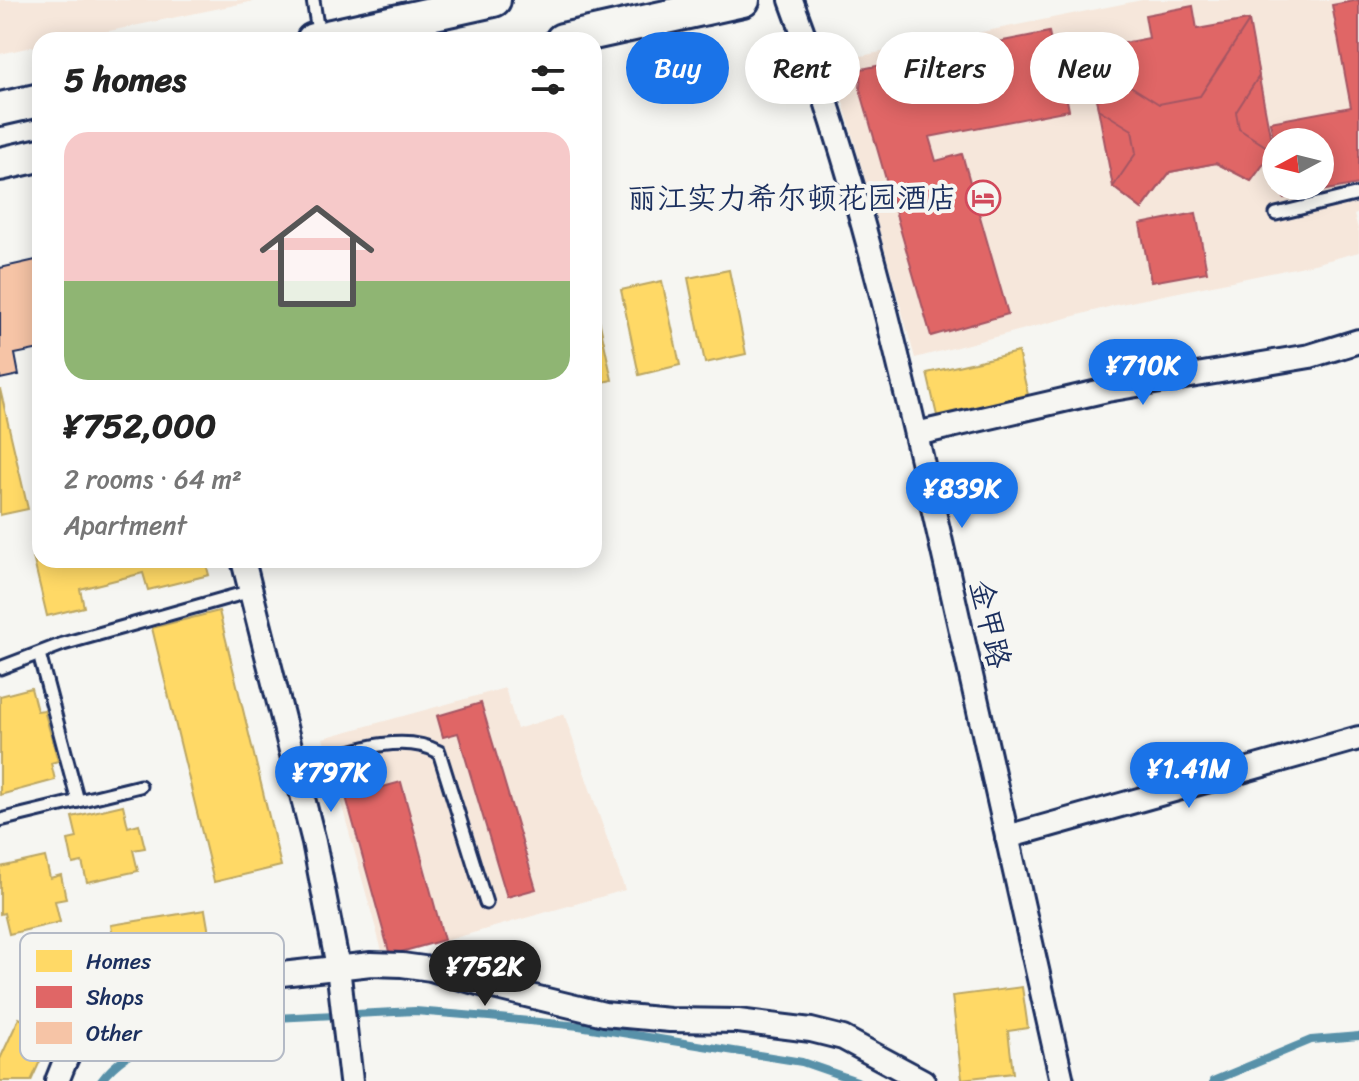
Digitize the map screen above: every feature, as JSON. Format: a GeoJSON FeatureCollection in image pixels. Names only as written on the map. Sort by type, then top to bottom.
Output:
{"type":"FeatureCollection","features":[{"type":"Feature","properties":{"kind":"main road"},"geometry":{"type":"LineString","coordinates":[[348,32],[494,0]]}},
{"type":"Feature","properties":{"kind":"main road"},"geometry":{"type":"LineString","coordinates":[[598,32],[743,0]]}},
{"type":"Feature","properties":{"kind":"main road"},"geometry":{"type":"LineString","coordinates":[[0,109],[32,102]]}},
{"type":"Feature","properties":{"kind":"main road"},"geometry":{"type":"LineString","coordinates":[[0,164],[32,157]]}},
{"type":"Feature","properties":{"kind":"street","name":"金甲路"},"geometry":{"type":"LineString","coordinates":[[791,0],[874,266],[916,434],[1062,1081]]}},
{"type":"Feature","properties":{"kind":"street"},"geometry":{"type":"LineString","coordinates":[[916,434],[1107,390],[1310,356],[1359,341]]}},
{"type":"Feature","properties":{"kind":"street"},"geometry":{"type":"LineString","coordinates":[[245,568],[314,842],[338,967],[351,1081]]}},
{"type":"Feature","properties":{"kind":"street"},"geometry":{"type":"LineString","coordinates":[[1007,837],[1359,738]]}},
{"type":"Feature","properties":{"kind":"street"},"geometry":{"type":"LineString","coordinates":[[284,973],[371,964],[431,969],[604,1014],[670,1020],[738,1021],[811,1030],[843,1038],[923,1081]]}},
{"type":"Feature","properties":{"kind":"street"},"geometry":{"type":"LineString","coordinates":[[57,1081],[67,1061]]}},
{"type":"Feature","properties":{"kind":"lane"},"geometry":{"type":"LineString","coordinates":[[313,0],[315,32]]}},
{"type":"Feature","properties":{"kind":"lane"},"geometry":{"type":"LineString","coordinates":[[1276,214],[1359,194]]}},
{"type":"Feature","properties":{"kind":"lane"},"geometry":{"type":"LineString","coordinates":[[0,668],[63,644],[251,591]]}},
{"type":"Feature","properties":{"kind":"lane"},"geometry":{"type":"LineString","coordinates":[[39,654],[78,801]]}},
{"type":"Feature","properties":{"kind":"lane"},"geometry":{"type":"LineString","coordinates":[[296,768],[392,742],[419,743],[439,752],[486,903]]}},
{"type":"Feature","properties":{"kind":"lane"},"geometry":{"type":"LineString","coordinates":[[0,820],[140,786]]}},
{"type":"Feature","properties":{"kind":"shaded area"},"geometry":{"type":"Polygon","coordinates":[[[0,0],[259,0],[105,32],[32,32],[32,47],[0,54],[0,0]]]}},
{"type":"Feature","properties":{"kind":"shaded area"},"geometry":{"type":"Polygon","coordinates":[[[1142,0],[1359,0],[1359,213],[1354,215],[1359,232],[1359,252],[1116,305],[915,358],[844,104],[860,104],[860,56],[876,53],[876,104],[1014,104],[1014,32],[981,32],[1142,0]]]}},
{"type":"Feature","properties":{"kind":"shaded area"},"geometry":{"type":"Polygon","coordinates":[[[505,688],[517,729],[564,714],[625,890],[384,958],[323,738],[505,688]]]}},
{"type":"Feature","properties":{"kind":"building: Homes"},"geometry":{"type":"Polygon","coordinates":[[[729,270],[746,354],[705,363],[688,278],[729,270]]]}},
{"type":"Feature","properties":{"kind":"building: Homes"},"geometry":{"type":"Polygon","coordinates":[[[662,281],[680,365],[639,375],[621,290],[662,281]]]}},
{"type":"Feature","properties":{"kind":"building: Homes"},"geometry":{"type":"Polygon","coordinates":[[[602,333],[612,380],[602,382],[602,333]]]}},
{"type":"Feature","properties":{"kind":"building: Homes"},"geometry":{"type":"Polygon","coordinates":[[[1018,352],[1029,399],[938,420],[927,373],[1018,352]]]}},
{"type":"Feature","properties":{"kind":"building: Homes"},"geometry":{"type":"Polygon","coordinates":[[[0,389],[28,509],[0,515],[0,389]]]}},
{"type":"Feature","properties":{"kind":"building: Homes"},"geometry":{"type":"Polygon","coordinates":[[[36,568],[207,568],[209,575],[148,590],[143,573],[80,589],[84,607],[47,616],[36,568]]]}},
{"type":"Feature","properties":{"kind":"building: Homes"},"geometry":{"type":"Polygon","coordinates":[[[219,611],[281,866],[214,882],[152,628],[219,611]]]}},
{"type":"Feature","properties":{"kind":"building: Homes"},"geometry":{"type":"Polygon","coordinates":[[[31,688],[37,711],[44,710],[58,761],[51,763],[55,780],[0,795],[0,696],[31,688]]]}},
{"type":"Feature","properties":{"kind":"building: Homes"},"geometry":{"type":"Polygon","coordinates":[[[123,805],[128,827],[139,824],[145,848],[133,850],[138,871],[87,882],[82,862],[73,864],[68,840],[77,838],[72,817],[123,805]]]}},
{"type":"Feature","properties":{"kind":"building: Homes"},"geometry":{"type":"Polygon","coordinates":[[[45,857],[50,878],[61,875],[66,899],[55,901],[60,922],[9,934],[4,913],[0,914],[0,867],[45,857]]]}},
{"type":"Feature","properties":{"kind":"building: Homes"},"geometry":{"type":"Polygon","coordinates":[[[205,910],[209,933],[112,933],[111,925],[205,910]]]}},
{"type":"Feature","properties":{"kind":"building: Homes"},"geometry":{"type":"Polygon","coordinates":[[[1022,987],[1028,1028],[1008,1031],[1013,1073],[962,1079],[952,996],[1022,987]]]}},
{"type":"Feature","properties":{"kind":"building: Homes"},"geometry":{"type":"Polygon","coordinates":[[[19,1018],[20,1061],[40,1061],[31,1081],[0,1081],[0,1059],[19,1018]]]}},
{"type":"Feature","properties":{"kind":"building: Shops"},"geometry":{"type":"Polygon","coordinates":[[[1359,0],[1359,184],[1334,189],[1334,128],[1271,128],[1270,122],[1351,107],[1332,5],[1359,0]]]}},
{"type":"Feature","properties":{"kind":"building: Shops"},"geometry":{"type":"Polygon","coordinates":[[[1193,6],[1197,29],[1248,20],[1269,128],[1262,128],[1262,166],[1251,181],[1216,163],[1170,172],[1142,209],[1113,187],[1097,104],[1139,104],[1139,40],[1149,38],[1145,15],[1193,6]]]}},
{"type":"Feature","properties":{"kind":"building: Shops"},"geometry":{"type":"Polygon","coordinates":[[[1249,21],[1259,76],[1236,112],[1239,129],[1262,144],[1262,166],[1251,181],[1216,163],[1170,172],[1142,209],[1113,187],[1136,153],[1132,130],[1098,109],[1097,104],[1139,104],[1139,91],[1159,104],[1200,96],[1249,21]]]}},
{"type":"Feature","properties":{"kind":"building: Shops"},"geometry":{"type":"Polygon","coordinates":[[[1030,36],[1030,104],[1068,104],[1069,110],[929,137],[936,161],[962,154],[1008,314],[931,336],[860,89],[861,69],[876,66],[876,104],[1014,104],[1014,39],[1030,36]]]}},
{"type":"Feature","properties":{"kind":"building: Shops"},"geometry":{"type":"Polygon","coordinates":[[[1196,213],[1207,272],[1151,282],[1140,224],[1196,213]]]}},
{"type":"Feature","properties":{"kind":"building: Shops"},"geometry":{"type":"Polygon","coordinates":[[[481,703],[536,889],[507,897],[458,733],[443,737],[437,716],[481,703]]]}},
{"type":"Feature","properties":{"kind":"building: Shops"},"geometry":{"type":"Polygon","coordinates":[[[401,782],[444,940],[390,955],[346,797],[401,782]]]}},
{"type":"Feature","properties":{"kind":"building: Other"},"geometry":{"type":"Polygon","coordinates":[[[32,261],[32,351],[15,354],[19,375],[0,379],[0,268],[32,261]]]}},
{"type":"Feature","properties":{"kind":"waterway"},"geometry":{"type":"LineString","coordinates":[[284,1018],[415,1011],[579,1026],[802,1062],[857,1081]]}},
{"type":"Feature","properties":{"kind":"waterway"},"geometry":{"type":"LineString","coordinates":[[1213,1081],[1311,1040],[1359,1036]]}},
{"type":"Feature","properties":{"kind":"waterway"},"geometry":{"type":"LineString","coordinates":[[101,1081],[121,1061]]}},
{"type":"Feature","properties":{"kind":"place","name":"丽江实力希尔顿花园酒店"},"geometry":{"type":"Point","coordinates":[983,198]}}]}
